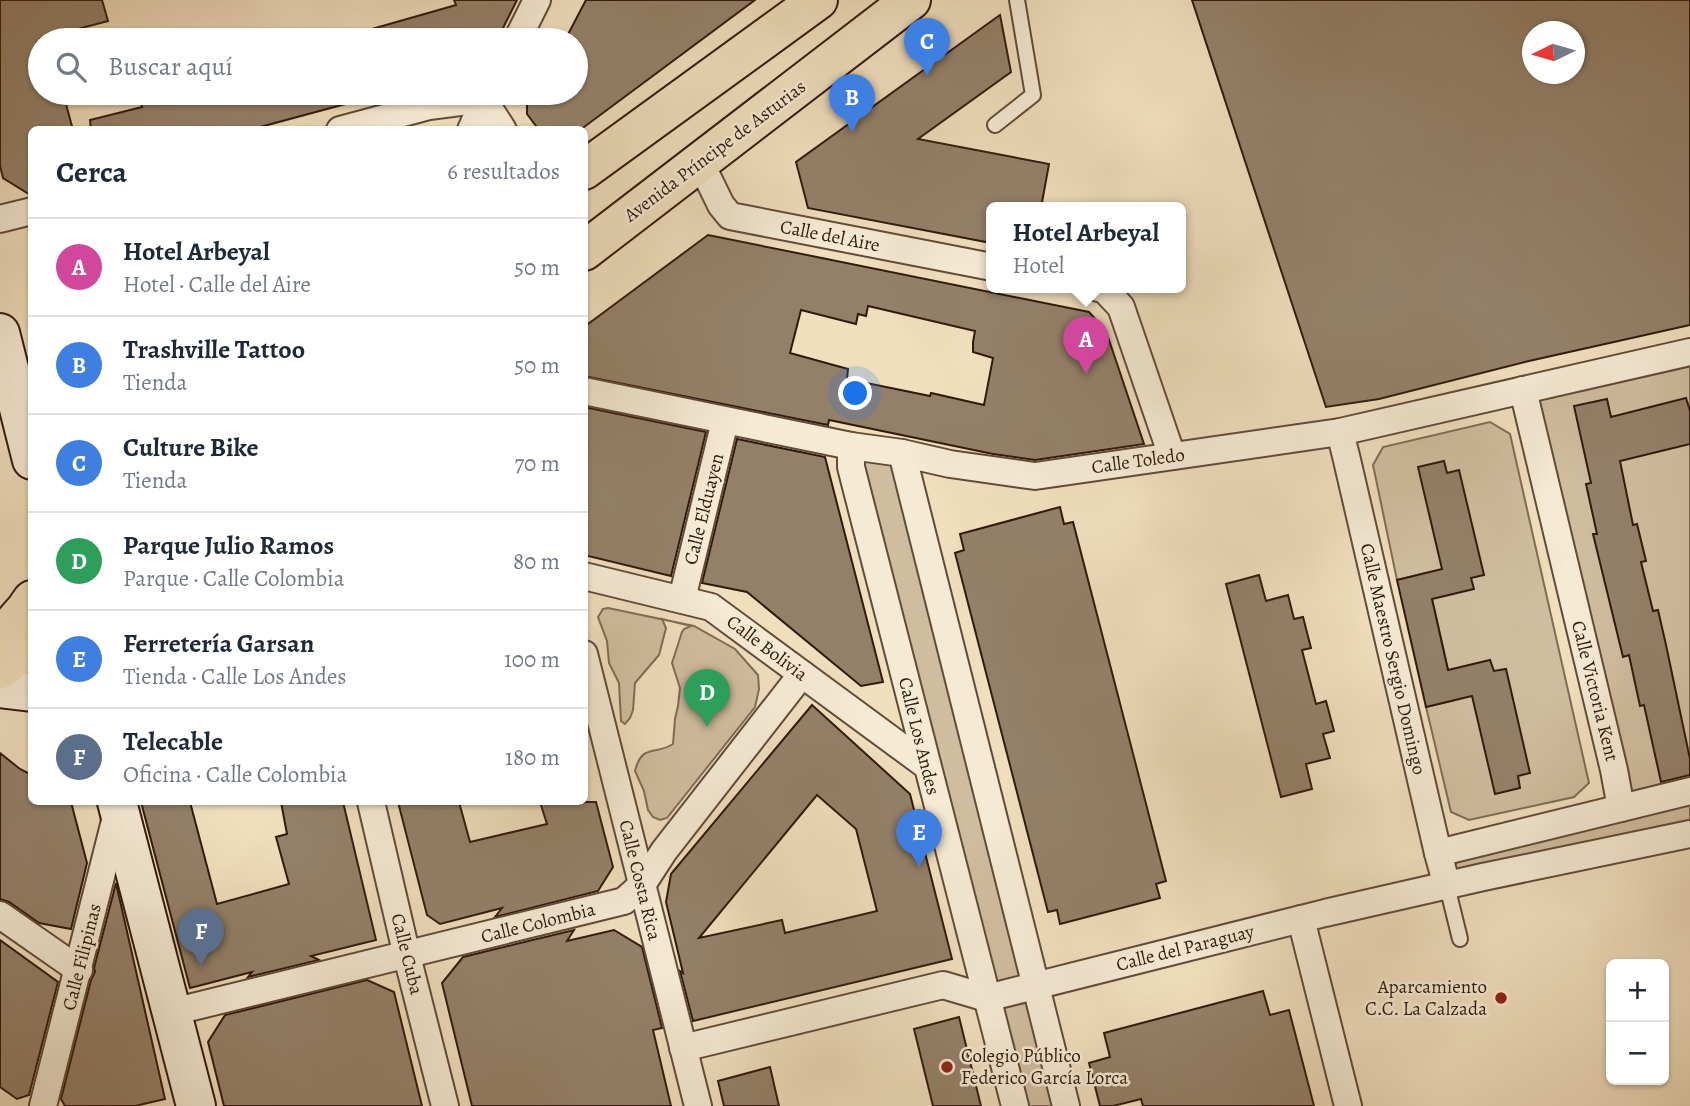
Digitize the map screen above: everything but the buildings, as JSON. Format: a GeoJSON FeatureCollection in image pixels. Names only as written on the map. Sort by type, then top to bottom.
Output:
{"type":"FeatureCollection","features":[{"type":"Feature","properties":{"kind":"highway"},"geometry":{"type":"LineString","coordinates":[[588,167],[818,0]]}},
{"type":"Feature","properties":{"kind":"highway","name":"Avenida Príncipe de Asturias"},"geometry":{"type":"LineString","coordinates":[[588,248],[912,0]]}},
{"type":"Feature","properties":{"kind":"highway"},"geometry":{"type":"LineString","coordinates":[[0,604],[28,583]]}},
{"type":"Feature","properties":{"kind":"highway"},"geometry":{"type":"LineString","coordinates":[[0,638],[28,606]]}},
{"type":"Feature","properties":{"kind":"highway"},"geometry":{"type":"LineString","coordinates":[[0,669],[28,648]]}},
{"type":"Feature","properties":{"kind":"street"},"geometry":{"type":"LineString","coordinates":[[355,126],[435,105]]}},
{"type":"Feature","properties":{"kind":"street"},"geometry":{"type":"LineString","coordinates":[[473,126],[481,105]]}},
{"type":"Feature","properties":{"kind":"street"},"geometry":{"type":"LineString","coordinates":[[490,105],[501,126]]}},
{"type":"Feature","properties":{"kind":"street","name":"Calle del Aire"},"geometry":{"type":"LineString","coordinates":[[700,162],[721,205],[730,216],[986,266]]}},
{"type":"Feature","properties":{"kind":"street"},"geometry":{"type":"LineString","coordinates":[[0,219],[28,212]]}},
{"type":"Feature","properties":{"kind":"street"},"geometry":{"type":"LineString","coordinates":[[588,221],[629,216]]}},
{"type":"Feature","properties":{"kind":"street"},"geometry":{"type":"LineString","coordinates":[[1108,293],[1121,307],[1172,456]]}},
{"type":"Feature","properties":{"kind":"street"},"geometry":{"type":"LineString","coordinates":[[0,332],[28,444]]}},
{"type":"Feature","properties":{"kind":"street","name":"Calle Toledo"},"geometry":{"type":"LineString","coordinates":[[588,392],[851,446],[1035,476],[1340,432],[1690,352]]}},
{"type":"Feature","properties":{"kind":"street","name":"Calle Victoria Kent"},"geometry":{"type":"LineString","coordinates":[[1522,390],[1621,808]]}},
{"type":"Feature","properties":{"kind":"street","name":"Calle Elduayen"},"geometry":{"type":"LineString","coordinates":[[682,598],[725,421]]}},
{"type":"Feature","properties":{"kind":"street","name":"Calle Maestro Sergio Domingo"},"geometry":{"type":"LineString","coordinates":[[1340,432],[1447,886]]}},
{"type":"Feature","properties":{"kind":"street","name":"Calle Los Andes"},"geometry":{"type":"LineString","coordinates":[[851,446],[851,467],[1015,1106]]}},
{"type":"Feature","properties":{"kind":"street"},"geometry":{"type":"LineString","coordinates":[[902,453],[1066,1106]]}},
{"type":"Feature","properties":{"kind":"street","name":"Calle Bolivia"},"geometry":{"type":"LineString","coordinates":[[588,577],[711,607],[927,766]]}},
{"type":"Feature","properties":{"kind":"street","name":"Calle Costa Rica"},"geometry":{"type":"LineString","coordinates":[[588,670],[698,1106]]}},
{"type":"Feature","properties":{"kind":"street","name":"Calle Colombia"},"geometry":{"type":"LineString","coordinates":[[172,1012],[624,901],[642,885],[664,851],[802,674]]}},
{"type":"Feature","properties":{"kind":"street"},"geometry":{"type":"LineString","coordinates":[[0,688],[28,692]]}},
{"type":"Feature","properties":{"kind":"street"},"geometry":{"type":"LineString","coordinates":[[1438,853],[1690,791]]}},
{"type":"Feature","properties":{"kind":"street"},"geometry":{"type":"LineString","coordinates":[[118,805],[196,1106]]}},
{"type":"Feature","properties":{"kind":"street","name":"Calle Filipinas"},"geometry":{"type":"LineString","coordinates":[[43,1106],[118,805]]}},
{"type":"Feature","properties":{"kind":"street","name":"Calle Cuba"},"geometry":{"type":"LineString","coordinates":[[372,805],[445,1106]]}},
{"type":"Feature","properties":{"kind":"street","name":"Calle del Paraguay"},"geometry":{"type":"LineString","coordinates":[[987,998],[1301,919],[1690,834]]}},
{"type":"Feature","properties":{"kind":"street"},"geometry":{"type":"LineString","coordinates":[[0,915],[79,970]]}},
{"type":"Feature","properties":{"kind":"street"},"geometry":{"type":"LineString","coordinates":[[1301,919],[1348,1106]]}},
{"type":"Feature","properties":{"kind":"street"},"geometry":{"type":"LineString","coordinates":[[682,1048],[943,985],[987,998]]}},
{"type":"Feature","properties":{"kind":"lane"},"geometry":{"type":"LineString","coordinates":[[995,125],[1033,95],[1017,0]]}},
{"type":"Feature","properties":{"kind":"lane"},"geometry":{"type":"LineString","coordinates":[[1447,886],[1460,939]]}},
{"type":"Feature","properties":{"kind":"shaded area"},"geometry":{"type":"Polygon","coordinates":[[[1690,352],[1690,834],[1447,886],[1438,853],[1621,807],[1523,390],[1690,352]]]}},
{"type":"Feature","properties":{"kind":"shaded area"},"geometry":{"type":"Polygon","coordinates":[[[1490,422],[1510,434],[1589,783],[1574,797],[1469,820],[1451,812],[1426,707],[1455,700],[1426,573],[1397,580],[1373,465],[1383,447],[1490,422]]]}},
{"type":"Feature","properties":{"kind":"shaded area"},"geometry":{"type":"Polygon","coordinates":[[[851,446],[902,453],[1066,1106],[1015,1106],[851,446]]]}},
{"type":"Feature","properties":{"kind":"shaded area"},"geometry":{"type":"Polygon","coordinates":[[[603,609],[662,619],[666,628],[659,655],[635,683],[633,710],[625,724],[621,721],[619,683],[609,663],[607,641],[598,617],[603,609]]]}},
{"type":"Feature","properties":{"kind":"shaded area"},"geometry":{"type":"Polygon","coordinates":[[[671,621],[694,626],[735,649],[758,675],[759,689],[755,707],[667,818],[660,820],[653,817],[648,810],[644,791],[635,771],[645,753],[673,744],[680,688],[672,663],[682,632],[691,626],[671,621]]]}},
{"type":"Feature","properties":{"kind":"place","name":"Culture Bike"},"geometry":{"type":"Point","coordinates":[927,76]}},
{"type":"Feature","properties":{"kind":"place","name":"Trashville Tattoo"},"geometry":{"type":"Point","coordinates":[852,132]}},
{"type":"Feature","properties":{"kind":"place","name":"Hotel Arbeyal"},"geometry":{"type":"Point","coordinates":[1086,374]}},
{"type":"Feature","properties":{"kind":"place","name":"Parque Julio Ramos"},"geometry":{"type":"Point","coordinates":[707,727]}},
{"type":"Feature","properties":{"kind":"place","name":"Ferretería Garsan"},"geometry":{"type":"Point","coordinates":[919,867]}},
{"type":"Feature","properties":{"kind":"place","name":"Telecable"},"geometry":{"type":"Point","coordinates":[201,966]}},
{"type":"Feature","properties":{"kind":"place","name":"Aparcamiento C.C. La Calzada"},"geometry":{"type":"Point","coordinates":[1501,998]}},
{"type":"Feature","properties":{"kind":"place","name":"Colegio Público Federico García Lorca"},"geometry":{"type":"Point","coordinates":[947,1067]}}]}
